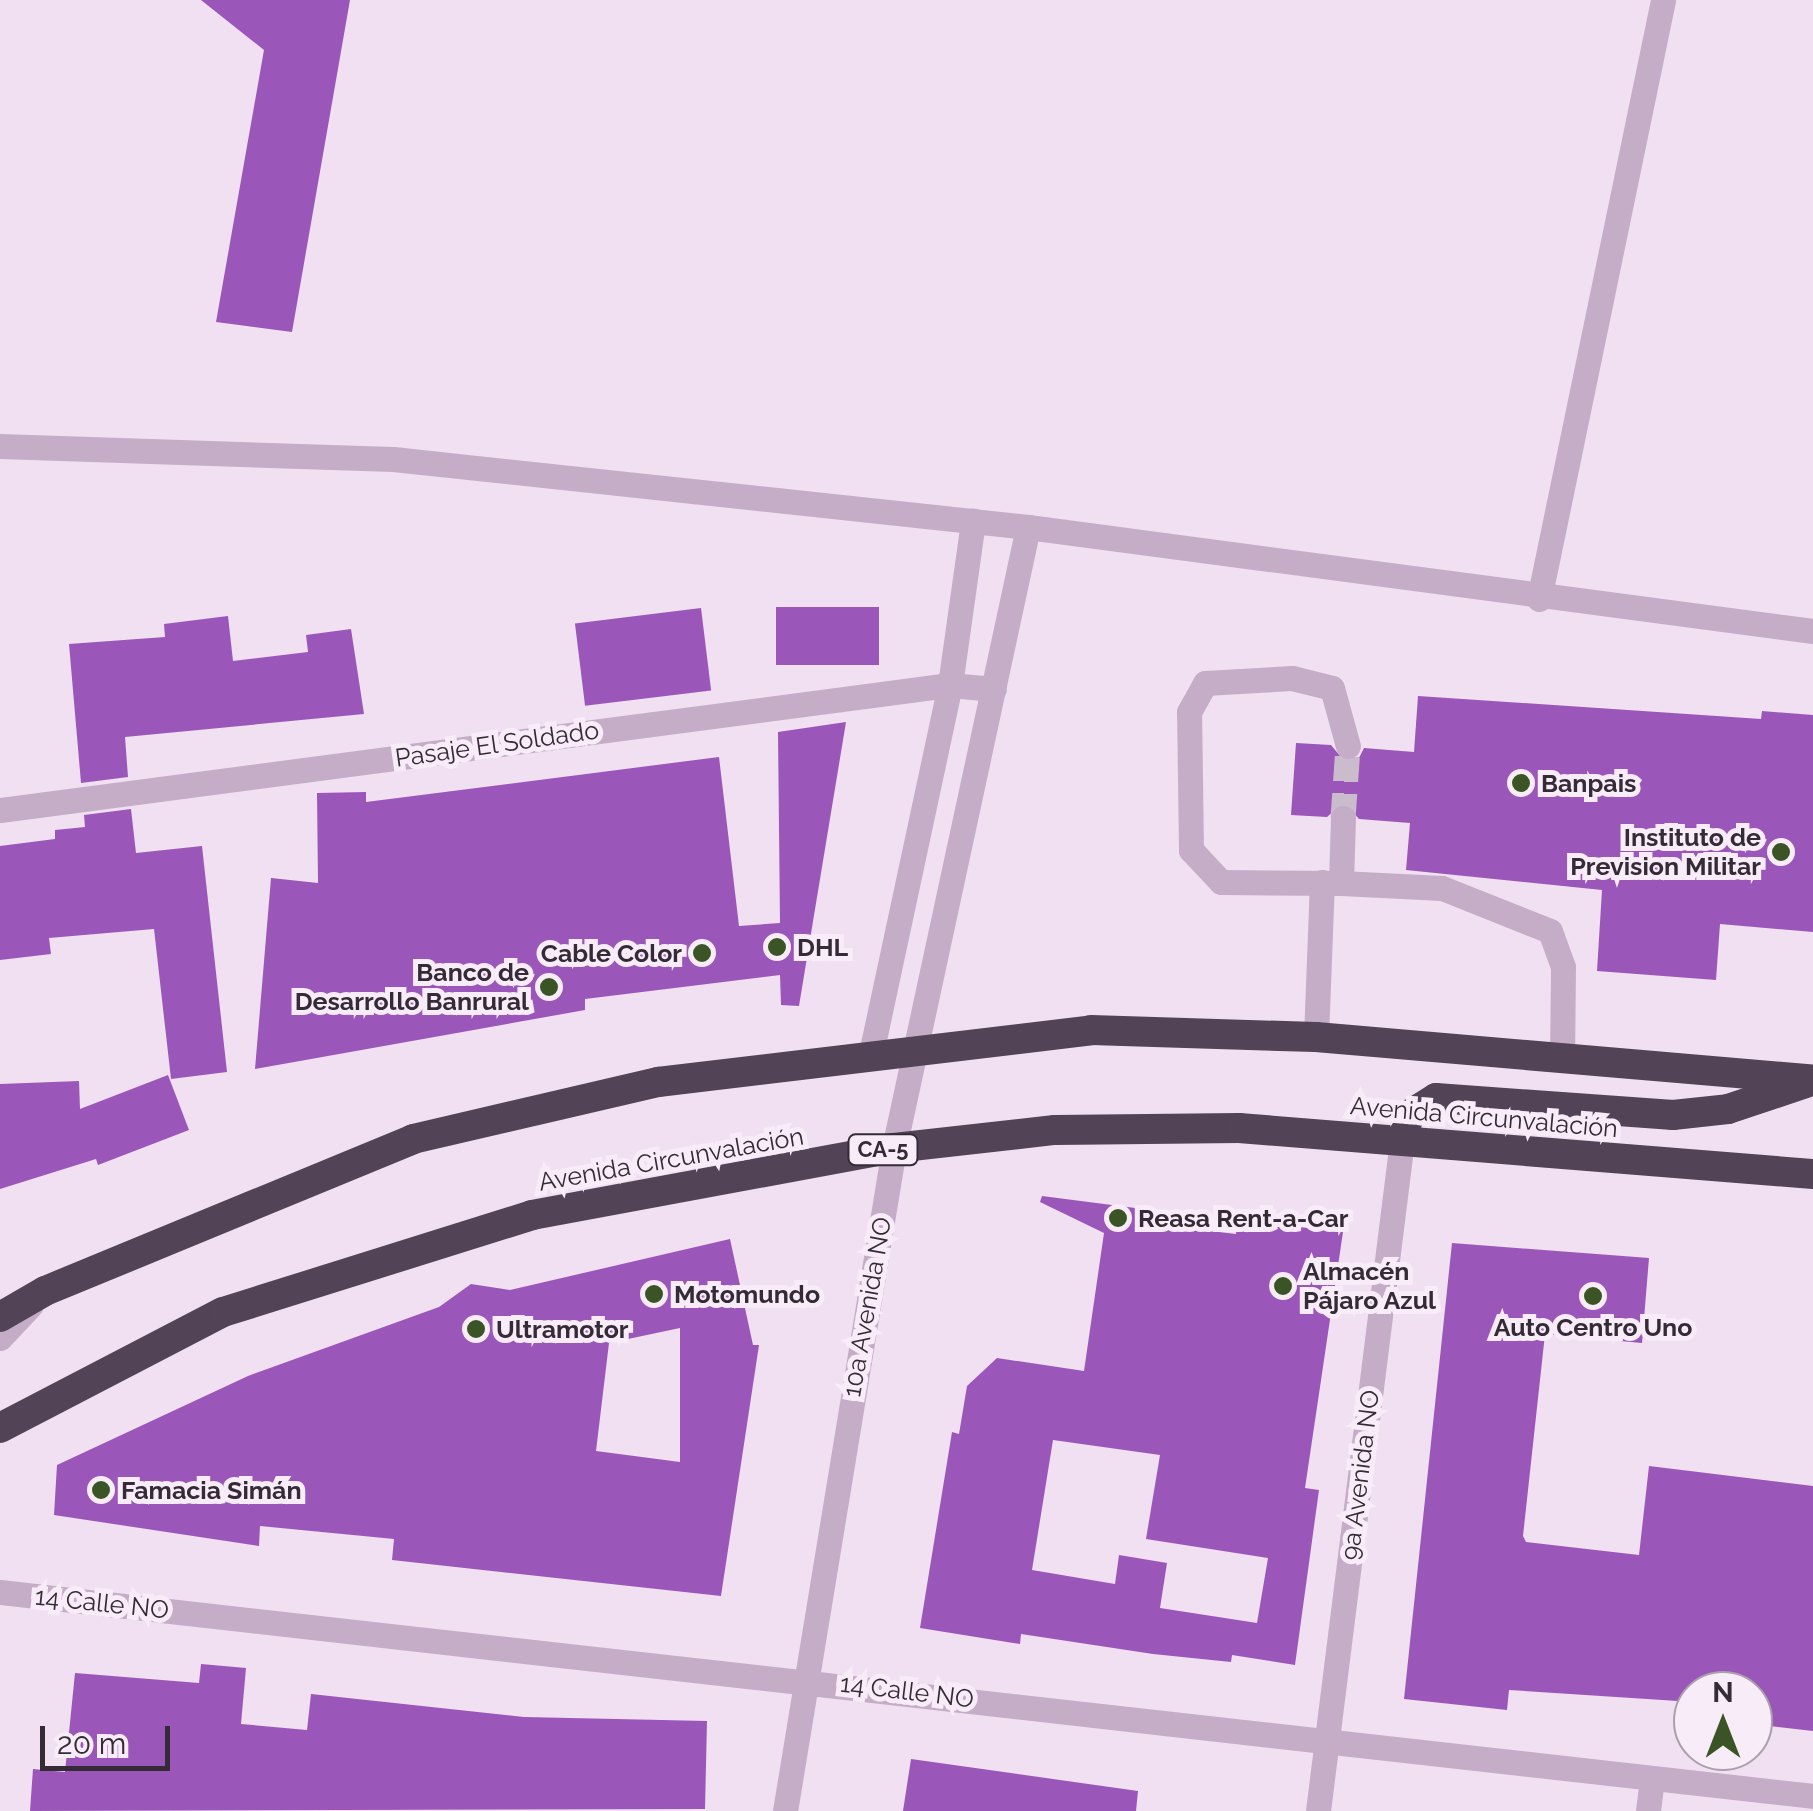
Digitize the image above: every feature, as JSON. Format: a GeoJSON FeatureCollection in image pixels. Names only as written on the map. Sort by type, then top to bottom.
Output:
{"type":"FeatureCollection","features":[{"type":"Feature","properties":{"kind":"highway"},"geometry":{"type":"LineString","coordinates":[[0,1316],[45,1291],[413,1139],[658,1082],[1091,1030],[1316,1038],[1813,1080]]}},
{"type":"Feature","properties":{"kind":"highway"},"geometry":{"type":"LineString","coordinates":[[1402,1140],[1409,1115],[1436,1098],[1673,1115],[1728,1108],[1813,1080]]}},
{"type":"Feature","properties":{"kind":"highway","name":"Avenida Circunvalación"},"geometry":{"type":"LineString","coordinates":[[0,1428],[224,1312],[532,1214],[894,1148],[1055,1130],[1239,1128],[1813,1174]]}},
{"type":"Feature","properties":{"kind":"street"},"geometry":{"type":"LineString","coordinates":[[1539,599],[1662,0]]}},
{"type":"Feature","properties":{"kind":"street"},"geometry":{"type":"LineString","coordinates":[[0,446],[393,459],[973,520],[1539,599],[1813,631]]}},
{"type":"Feature","properties":{"kind":"street"},"geometry":{"type":"LineString","coordinates":[[870,1058],[950,684],[973,520]]}},
{"type":"Feature","properties":{"kind":"street","name":"10a Avenida NO"},"geometry":{"type":"LineString","coordinates":[[785,1811],[894,1148],[920,1052],[1028,527]]}},
{"type":"Feature","properties":{"kind":"street"},"geometry":{"type":"LineString","coordinates":[[1348,746],[1332,688],[1292,678],[1205,683],[1189,712],[1186,799],[1191,850],[1203,870],[1221,882],[1332,882],[1442,888],[1550,932],[1563,967],[1562,1058]]}},
{"type":"Feature","properties":{"kind":"street","name":"Pasaje El Soldado"},"geometry":{"type":"LineString","coordinates":[[0,810],[950,684],[994,689]]}},
{"type":"Feature","properties":{"kind":"street"},"geometry":{"type":"LineString","coordinates":[[1316,1038],[1342,818]]}},
{"type":"Feature","properties":{"kind":"street","name":"9a Avenida NO"},"geometry":{"type":"LineString","coordinates":[[1318,1811],[1402,1140]]}},
{"type":"Feature","properties":{"kind":"street"},"geometry":{"type":"LineString","coordinates":[[0,1338],[45,1291]]}},
{"type":"Feature","properties":{"kind":"street","name":"14 Calle NO"},"geometry":{"type":"LineString","coordinates":[[0,1592],[804,1678],[1327,1743],[1813,1796]]}},
{"type":"Feature","properties":{"kind":"street"},"geometry":{"type":"LineString","coordinates":[[1648,1811],[1652,1778]]}},
{"type":"Feature","properties":{"kind":"building"},"geometry":{"type":"Polygon","coordinates":[[[201,0],[350,0],[292,332],[216,322],[264,50],[201,0]]]}},
{"type":"Feature","properties":{"kind":"building"},"geometry":{"type":"Polygon","coordinates":[[[776,607],[879,607],[879,665],[776,665],[776,607]]]}},
{"type":"Feature","properties":{"kind":"building"},"geometry":{"type":"Polygon","coordinates":[[[701,608],[711,690],[585,706],[575,623],[701,608]]]}},
{"type":"Feature","properties":{"kind":"building"},"geometry":{"type":"Polygon","coordinates":[[[228,616],[233,661],[308,652],[306,635],[351,629],[364,714],[125,737],[128,777],[81,783],[69,644],[165,637],[164,624],[228,616]]]}},
{"type":"Feature","properties":{"kind":"building","name":"Banpais"},"geometry":{"type":"Polygon","coordinates":[[[1418,696],[1761,719],[1762,711],[1813,715],[1813,932],[1720,924],[1716,980],[1597,971],[1602,890],[1406,870],[1410,823],[1359,819],[1344,802],[1327,817],[1291,815],[1296,743],[1331,745],[1345,762],[1359,758],[1364,748],[1414,752],[1418,696]]]}},
{"type":"Feature","properties":{"kind":"building"},"geometry":{"type":"Polygon","coordinates":[[[846,722],[799,1006],[781,1005],[780,975],[585,999],[585,1010],[255,1069],[271,878],[318,883],[317,793],[366,792],[366,802],[719,757],[739,926],[780,923],[778,732],[846,722]]]}},
{"type":"Feature","properties":{"kind":"building"},"geometry":{"type":"Polygon","coordinates":[[[131,809],[136,853],[202,846],[227,1072],[171,1079],[154,929],[49,938],[51,954],[0,960],[0,846],[55,839],[55,830],[85,827],[84,815],[131,809]]]}},
{"type":"Feature","properties":{"kind":"building"},"geometry":{"type":"Polygon","coordinates":[[[168,1075],[189,1130],[98,1165],[96,1159],[0,1189],[0,1084],[79,1081],[80,1109],[168,1075]]]}},
{"type":"Feature","properties":{"kind":"building"},"geometry":{"type":"Polygon","coordinates":[[[1042,1196],[1143,1209],[1142,1223],[1236,1234],[1237,1220],[1343,1232],[1305,1488],[1319,1490],[1295,1665],[1232,1655],[1231,1662],[1153,1654],[1021,1634],[1020,1644],[920,1628],[952,1432],[959,1434],[967,1386],[997,1358],[1084,1371],[1104,1233],[1040,1202],[1042,1196]],[[1053,1440],[1032,1570],[1115,1584],[1119,1555],[1167,1563],[1160,1608],[1257,1623],[1268,1558],[1146,1539],[1160,1455],[1053,1440]]]}},
{"type":"Feature","properties":{"kind":"building"},"geometry":{"type":"Polygon","coordinates":[[[730,1239],[753,1345],[759,1345],[721,1596],[392,1560],[394,1539],[260,1526],[259,1546],[54,1515],[57,1465],[248,1376],[439,1307],[471,1284],[510,1290],[730,1239]],[[680,1328],[609,1343],[596,1451],[680,1462],[680,1328]]]}},
{"type":"Feature","properties":{"kind":"building"},"geometry":{"type":"Polygon","coordinates":[[[1452,1243],[1649,1258],[1642,1343],[1545,1334],[1523,1536],[1526,1542],[1639,1555],[1649,1466],[1813,1486],[1813,1731],[1773,1726],[1773,1671],[1673,1671],[1673,1701],[1509,1690],[1507,1710],[1404,1699],[1452,1243]]]}},
{"type":"Feature","properties":{"kind":"building"},"geometry":{"type":"Polygon","coordinates":[[[201,1664],[246,1668],[241,1724],[307,1730],[311,1694],[524,1717],[707,1721],[705,1809],[30,1811],[33,1769],[65,1772],[75,1673],[199,1683],[201,1664]]]}},
{"type":"Feature","properties":{"kind":"building"},"geometry":{"type":"Polygon","coordinates":[[[911,1759],[1138,1791],[1136,1811],[903,1811],[911,1759]]]}},
{"type":"Feature","properties":{"kind":"tunnel"},"geometry":{"type":"LineString","coordinates":[[1343,818],[1348,746]]}},
{"type":"Feature","properties":{"kind":"place","name":"Banpais"},"geometry":{"type":"Point","coordinates":[1521,783]}},
{"type":"Feature","properties":{"kind":"place","name":"Instituto de Prevision Militar"},"geometry":{"type":"Point","coordinates":[1781,852]}},
{"type":"Feature","properties":{"kind":"place","name":"DHL"},"geometry":{"type":"Point","coordinates":[777,947]}},
{"type":"Feature","properties":{"kind":"place","name":"Cable Color"},"geometry":{"type":"Point","coordinates":[702,953]}},
{"type":"Feature","properties":{"kind":"place","name":"Banco de Desarrollo Banrural"},"geometry":{"type":"Point","coordinates":[549,987]}},
{"type":"Feature","properties":{"kind":"place","name":"Reasa Rent-a-Car"},"geometry":{"type":"Point","coordinates":[1118,1218]}},
{"type":"Feature","properties":{"kind":"place","name":"Almacén Pájaro Azul"},"geometry":{"type":"Point","coordinates":[1283,1286]}},
{"type":"Feature","properties":{"kind":"place","name":"Motomundo"},"geometry":{"type":"Point","coordinates":[654,1294]}},
{"type":"Feature","properties":{"kind":"place","name":"Auto Centro Uno"},"geometry":{"type":"Point","coordinates":[1593,1296]}},
{"type":"Feature","properties":{"kind":"place","name":"Ultramotor"},"geometry":{"type":"Point","coordinates":[476,1329]}},
{"type":"Feature","properties":{"kind":"place","name":"Famacia Simán"},"geometry":{"type":"Point","coordinates":[101,1490]}}]}
